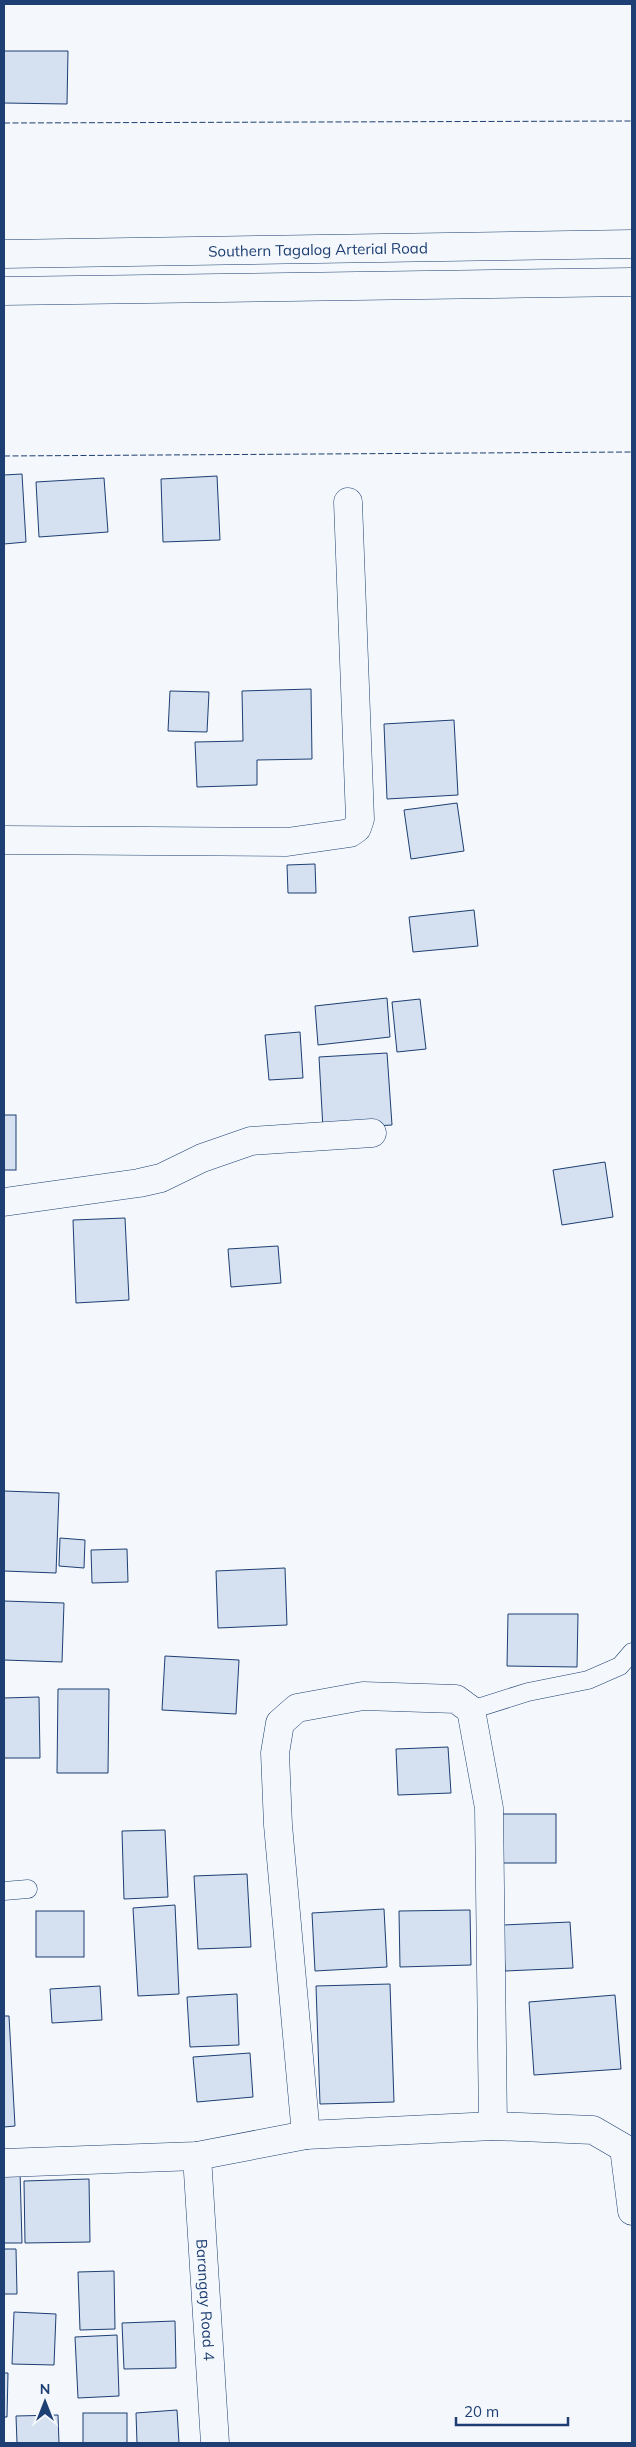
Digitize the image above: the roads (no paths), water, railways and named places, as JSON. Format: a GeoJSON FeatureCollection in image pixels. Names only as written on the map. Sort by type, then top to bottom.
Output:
{"type":"FeatureCollection","features":[{"type":"Feature","properties":{"kind":"main road","name":"Southern Tagalog Arterial Road"},"geometry":{"type":"LineString","coordinates":[[4,254],[632,244]]}},
{"type":"Feature","properties":{"kind":"main road"},"geometry":{"type":"LineString","coordinates":[[4,291],[632,282]]}},
{"type":"Feature","properties":{"kind":"main road"},"geometry":{"type":"LineString","coordinates":[[4,840],[287,842],[350,834],[357,828],[360,819],[348,502]]}},
{"type":"Feature","properties":{"kind":"main road"},"geometry":{"type":"LineString","coordinates":[[4,1202],[139,1183],[161,1178],[202,1158],[251,1141],[372,1134]]}},
{"type":"Feature","properties":{"kind":"main road"},"geometry":{"type":"LineString","coordinates":[[306,2135],[278,1825],[275,1754],[280,1723],[297,1708],[363,1696],[456,1699],[471,1710],[489,1808],[493,2126]]}},
{"type":"Feature","properties":{"kind":"main road"},"geometry":{"type":"LineString","coordinates":[[4,2163],[197,2156],[306,2135],[493,2126],[593,2130],[624,2148],[632,2211]]}},
{"type":"Feature","properties":{"kind":"main road","name":"Barangay Road 4"},"geometry":{"type":"LineString","coordinates":[[197,2156],[215,2443]]}},
{"type":"Feature","properties":{"kind":"lane"},"geometry":{"type":"LineString","coordinates":[[471,1710],[528,1692],[588,1680],[620,1666],[632,1652]]}},
{"type":"Feature","properties":{"kind":"lane"},"geometry":{"type":"LineString","coordinates":[[4,1891],[28,1890]]}}]}
